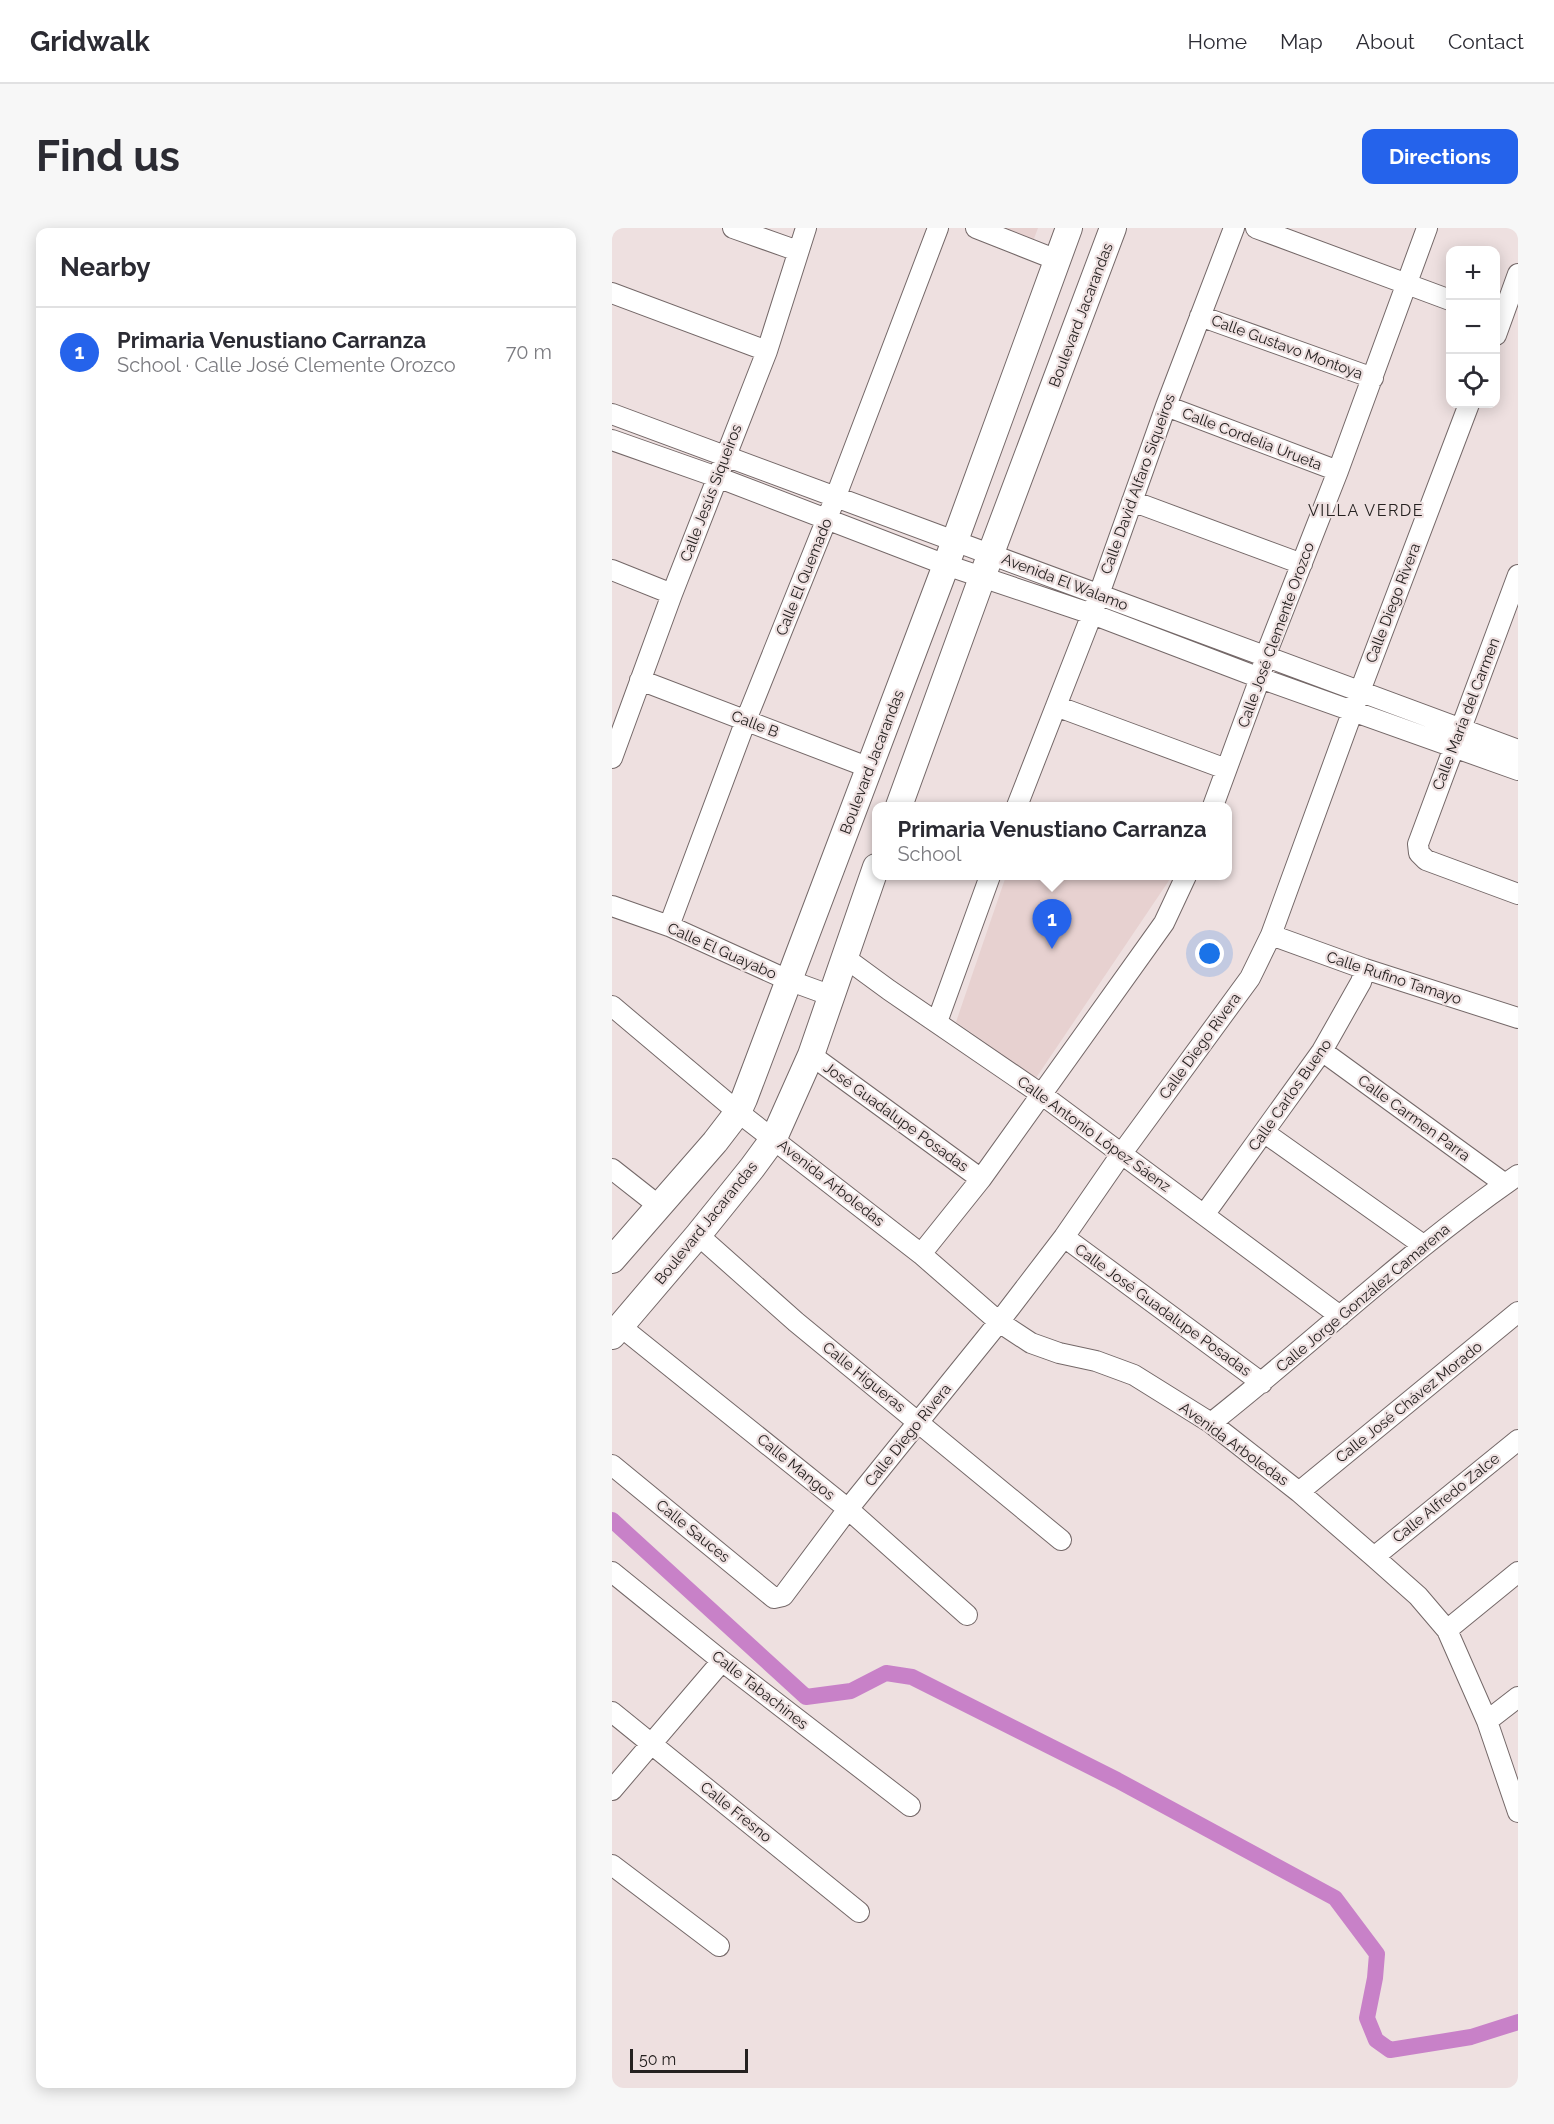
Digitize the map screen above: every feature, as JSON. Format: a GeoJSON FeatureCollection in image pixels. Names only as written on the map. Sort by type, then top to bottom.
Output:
{"type":"FeatureCollection","features":[{"type":"Feature","properties":{"kind":"main road","name":"Boulevard Jacarandas"},"geometry":{"type":"LineString","coordinates":[[612,1260],[716,1142],[738,1112],[870,768],[1069,228]]}},
{"type":"Feature","properties":{"kind":"main road","name":"Boulevard Jacarandas"},"geometry":{"type":"LineString","coordinates":[[901,802],[1113,228]]}},
{"type":"Feature","properties":{"kind":"main road","name":"Boulevard Jacarandas"},"geometry":{"type":"LineString","coordinates":[[616,1331],[698,1235],[774,1138],[811,1055],[872,878]]}},
{"type":"Feature","properties":{"kind":"street"},"geometry":{"type":"LineString","coordinates":[[734,228],[798,251]]}},
{"type":"Feature","properties":{"kind":"street","name":"Calle Jesús Siqueiros"},"geometry":{"type":"LineString","coordinates":[[612,758],[672,594],[767,351],[806,228]]}},
{"type":"Feature","properties":{"kind":"street","name":"Calle El Quemado"},"geometry":{"type":"LineString","coordinates":[[669,926],[746,720],[836,496],[938,228]]}},
{"type":"Feature","properties":{"kind":"street"},"geometry":{"type":"LineString","coordinates":[[976,228],[1057,260]]}},
{"type":"Feature","properties":{"kind":"street","name":"Calle David Alfaro Siqueiros"},"geometry":{"type":"LineString","coordinates":[[1024,802],[1056,706],[1234,228]]}},
{"type":"Feature","properties":{"kind":"street"},"geometry":{"type":"LineString","coordinates":[[1256,228],[1446,298]]}},
{"type":"Feature","properties":{"kind":"street","name":"Calle José Clemente Orozco"},"geometry":{"type":"LineString","coordinates":[[1215,802],[1266,657],[1373,378],[1427,228]]}},
{"type":"Feature","properties":{"kind":"street"},"geometry":{"type":"LineString","coordinates":[[1503,324],[1518,274]]}},
{"type":"Feature","properties":{"kind":"street"},"geometry":{"type":"LineString","coordinates":[[612,293],[767,351]]}},
{"type":"Feature","properties":{"kind":"street","name":"Calle Gustavo Montoya"},"geometry":{"type":"LineString","coordinates":[[1200,316],[1373,378]]}},
{"type":"Feature","properties":{"kind":"street","name":"Calle Cordelia Urueta"},"geometry":{"type":"LineString","coordinates":[[1166,406],[1338,471]]}},
{"type":"Feature","properties":{"kind":"street","name":"Calle Diego Rivera"},"geometry":{"type":"LineString","coordinates":[[774,1598],[783,1596],[848,1509],[999,1322],[1064,1237],[1122,1153],[1250,978],[1271,935],[1360,691],[1467,408]]}},
{"type":"Feature","properties":{"kind":"street","name":"Avenida El Walamo"},"geometry":{"type":"LineString","coordinates":[[612,414],[991,553],[1095,605],[1260,678],[1353,711],[1457,738],[1518,750]]}},
{"type":"Feature","properties":{"kind":"street","name":"Avenida El Walamo"},"geometry":{"type":"LineString","coordinates":[[612,440],[717,477],[982,578],[1095,605],[1266,657],[1360,691],[1518,770]]}},
{"type":"Feature","properties":{"kind":"street"},"geometry":{"type":"LineString","coordinates":[[1132,501],[1302,564]]}},
{"type":"Feature","properties":{"kind":"street"},"geometry":{"type":"LineString","coordinates":[[612,570],[672,594]]}},
{"type":"Feature","properties":{"kind":"street","name":"Calle María del Carmen"},"geometry":{"type":"LineString","coordinates":[[1518,575],[1418,844],[1419,853],[1426,860],[1518,894]]}},
{"type":"Feature","properties":{"kind":"street","name":"Calle B"},"geometry":{"type":"LineString","coordinates":[[640,680],[870,768]]}},
{"type":"Feature","properties":{"kind":"street"},"geometry":{"type":"LineString","coordinates":[[1056,706],[1226,769]]}},
{"type":"Feature","properties":{"kind":"street"},"geometry":{"type":"LineString","coordinates":[[937,1022],[989,880]]}},
{"type":"Feature","properties":{"kind":"street"},"geometry":{"type":"LineString","coordinates":[[921,1254],[981,1179],[1164,923],[1184,880]]}},
{"type":"Feature","properties":{"kind":"street","name":"Calle El Guayabo"},"geometry":{"type":"LineString","coordinates":[[612,906],[669,926],[788,980],[832,996]]}},
{"type":"Feature","properties":{"kind":"street","name":"Calle Rufino Tamayo"},"geometry":{"type":"LineString","coordinates":[[1271,935],[1365,969],[1518,1018]]}},
{"type":"Feature","properties":{"kind":"street","name":"Calle Antonio López Sáenz"},"geometry":{"type":"LineString","coordinates":[[844,957],[1041,1094],[1340,1316]]}},
{"type":"Feature","properties":{"kind":"street","name":"Calle Carlos Bueno"},"geometry":{"type":"LineString","coordinates":[[1204,1215],[1322,1051],[1361,982],[1365,969]]}},
{"type":"Feature","properties":{"kind":"street","name":"Avenida Arboledas"},"geometry":{"type":"LineString","coordinates":[[612,1006],[738,1112],[921,1254],[999,1322],[1032,1343],[1059,1353],[1095,1361],[1134,1376],[1210,1423],[1299,1492],[1418,1596],[1447,1630],[1487,1721],[1518,1812]]}},
{"type":"Feature","properties":{"kind":"street","name":"Calle Carmen Parra"},"geometry":{"type":"LineString","coordinates":[[1322,1051],[1512,1180]]}},
{"type":"Feature","properties":{"kind":"street","name":"José Guadalupe Posadas"},"geometry":{"type":"LineString","coordinates":[[811,1055],[981,1179]]}},
{"type":"Feature","properties":{"kind":"street"},"geometry":{"type":"LineString","coordinates":[[1265,1133],[1423,1245]]}},
{"type":"Feature","properties":{"kind":"street"},"geometry":{"type":"LineString","coordinates":[[612,1169],[659,1206]]}},
{"type":"Feature","properties":{"kind":"street","name":"Calle Jorge González Camarena"},"geometry":{"type":"LineString","coordinates":[[1210,1423],[1263,1383],[1423,1245],[1512,1180]]}},
{"type":"Feature","properties":{"kind":"street","name":"Calle Higueras"},"geometry":{"type":"LineString","coordinates":[[698,1235],[796,1322],[1061,1540]]}},
{"type":"Feature","properties":{"kind":"street","name":"Calle José Guadalupe Posadas"},"geometry":{"type":"LineString","coordinates":[[1064,1237],[1263,1383]]}},
{"type":"Feature","properties":{"kind":"street","name":"Calle José Chávez Morado"},"geometry":{"type":"LineString","coordinates":[[1299,1492],[1518,1312]]}},
{"type":"Feature","properties":{"kind":"street","name":"Calle Mangos"},"geometry":{"type":"LineString","coordinates":[[616,1331],[848,1509],[967,1615]]}},
{"type":"Feature","properties":{"kind":"street","name":"Calle Alfredo Zalce"},"geometry":{"type":"LineString","coordinates":[[1374,1557],[1518,1440]]}},
{"type":"Feature","properties":{"kind":"street","name":"Calle Sauces"},"geometry":{"type":"LineString","coordinates":[[612,1465],[774,1598]]}},
{"type":"Feature","properties":{"kind":"street","name":"Calle Tabachines"},"geometry":{"type":"LineString","coordinates":[[612,1572],[722,1661],[910,1806]]}},
{"type":"Feature","properties":{"kind":"street"},"geometry":{"type":"LineString","coordinates":[[1447,1630],[1518,1572]]}},
{"type":"Feature","properties":{"kind":"street"},"geometry":{"type":"LineString","coordinates":[[612,1790],[722,1661]]}},
{"type":"Feature","properties":{"kind":"street"},"geometry":{"type":"LineString","coordinates":[[1487,1721],[1518,1696]]}},
{"type":"Feature","properties":{"kind":"street","name":"Calle Fresno"},"geometry":{"type":"LineString","coordinates":[[612,1712],[859,1912]]}},
{"type":"Feature","properties":{"kind":"street"},"geometry":{"type":"LineString","coordinates":[[612,1864],[719,1946]]}},
{"type":"Feature","properties":{"kind":"shaded area"},"geometry":{"type":"Polygon","coordinates":[[[990,228],[1038,228],[1032,244],[990,228]]]}},
{"type":"Feature","properties":{"kind":"shaded area"},"geometry":{"type":"Polygon","coordinates":[[[1005,880],[1169,880],[1036,1078],[956,1022],[1005,880]]]}},
{"type":"Feature","properties":{"kind":"waterway"},"geometry":{"type":"LineString","coordinates":[[612,1520],[806,1697],[851,1691],[886,1673],[912,1677],[1117,1780],[1335,1898],[1377,1954],[1367,2018],[1376,2040],[1390,2050],[1471,2037],[1518,2022]]}},
{"type":"Feature","properties":{"kind":"place","name":"Primaria Venustiano Carranza"},"geometry":{"type":"Point","coordinates":[1052,949]}},
{"type":"Feature","properties":{"kind":"district","name":"VILLA VERDE"},"geometry":{"type":"Point","coordinates":[1366,510]}}]}
